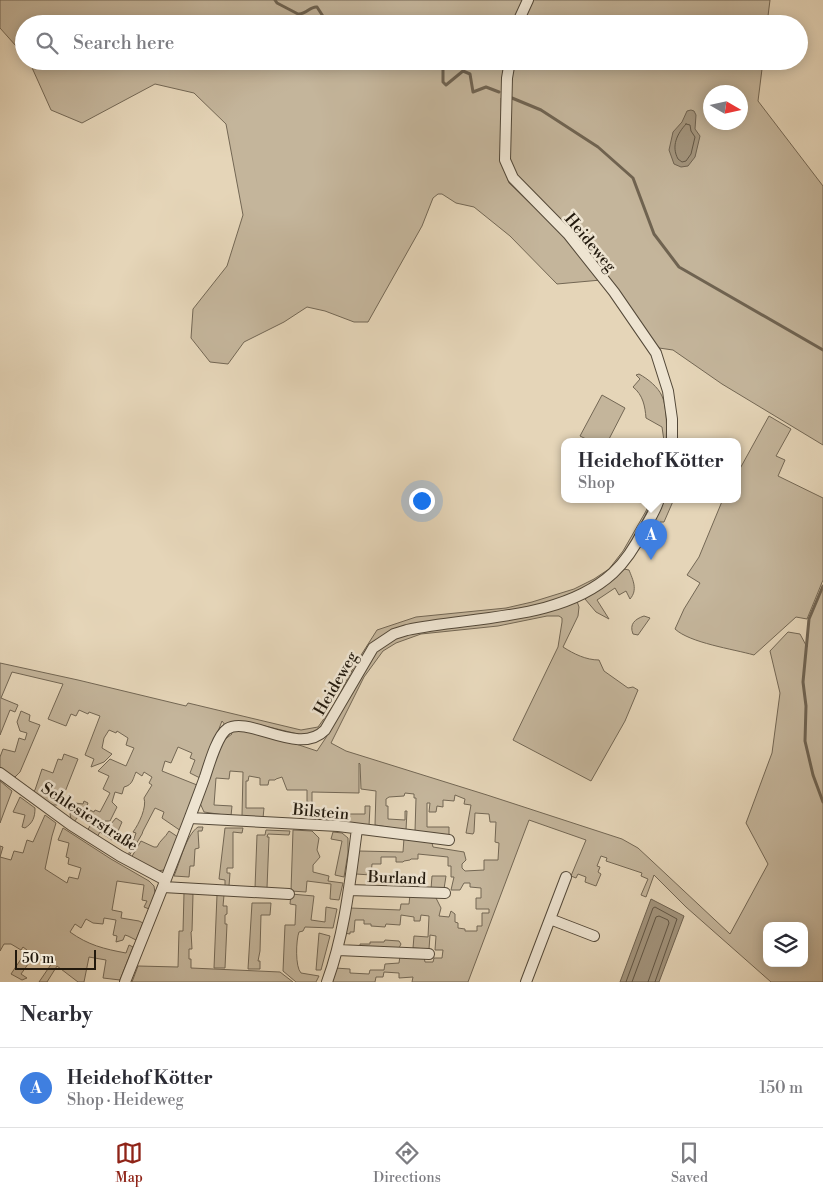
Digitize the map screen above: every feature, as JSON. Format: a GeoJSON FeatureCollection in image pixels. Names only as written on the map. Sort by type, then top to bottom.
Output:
{"type":"FeatureCollection","features":[{"type":"Feature","properties":{"kind":"street"},"geometry":{"type":"LineString","coordinates":[[521,15],[528,0]]}},
{"type":"Feature","properties":{"kind":"street","name":"Heideweg"},"geometry":{"type":"LineString","coordinates":[[508,70],[505,160],[513,178],[568,234],[614,292],[656,353],[668,391],[672,419],[672,438]]}},
{"type":"Feature","properties":{"kind":"street","name":"Heideweg"},"geometry":{"type":"LineString","coordinates":[[125,982],[212,757],[223,733],[228,728],[241,726],[296,740],[310,739],[321,735],[373,648],[394,634],[406,630],[533,611],[573,598],[594,587],[614,573],[635,547],[657,503]]}},
{"type":"Feature","properties":{"kind":"street","name":"Schlesierstraße"},"geometry":{"type":"LineString","coordinates":[[0,773],[71,826],[164,884]]}},
{"type":"Feature","properties":{"kind":"street","name":"Bilstein"},"geometry":{"type":"LineString","coordinates":[[190,818],[292,823],[449,840]]}},
{"type":"Feature","properties":{"kind":"street","name":"Burland"},"geometry":{"type":"LineString","coordinates":[[327,982],[338,950],[349,890],[357,829]]}},
{"type":"Feature","properties":{"kind":"street"},"geometry":{"type":"LineString","coordinates":[[526,982],[566,877]]}},
{"type":"Feature","properties":{"kind":"street"},"geometry":{"type":"LineString","coordinates":[[164,884],[288,894]]}},
{"type":"Feature","properties":{"kind":"street","name":"Burland"},"geometry":{"type":"LineString","coordinates":[[349,890],[445,893]]}},
{"type":"Feature","properties":{"kind":"street"},"geometry":{"type":"LineString","coordinates":[[550,919],[594,936]]}},
{"type":"Feature","properties":{"kind":"street"},"geometry":{"type":"LineString","coordinates":[[338,950],[429,954]]}},
{"type":"Feature","properties":{"kind":"shaded area"},"geometry":{"type":"Polygon","coordinates":[[[0,0],[524,0],[517,15],[15,15],[15,45],[0,28],[0,0]]]}},
{"type":"Feature","properties":{"kind":"shaded area"},"geometry":{"type":"Polygon","coordinates":[[[532,0],[770,0],[768,15],[525,15],[532,0]]]}},
{"type":"Feature","properties":{"kind":"shaded area"},"geometry":{"type":"Polygon","coordinates":[[[33,70],[762,70],[758,101],[823,186],[823,445],[722,384],[673,350],[659,348],[516,176],[509,159],[509,101],[501,98],[502,161],[509,183],[565,237],[601,280],[557,284],[510,236],[474,207],[456,203],[442,194],[438,194],[433,198],[422,226],[368,322],[354,322],[325,311],[307,307],[284,322],[244,342],[228,364],[210,362],[191,338],[193,309],[227,266],[243,215],[226,124],[194,93],[155,84],[82,123],[51,110],[33,70]]]}},
{"type":"Feature","properties":{"kind":"shaded area"},"geometry":{"type":"Polygon","coordinates":[[[639,374],[646,378],[658,389],[664,400],[666,438],[664,438],[662,427],[646,418],[643,401],[633,387],[640,379],[636,375],[639,374]]]}},
{"type":"Feature","properties":{"kind":"shaded area"},"geometry":{"type":"Polygon","coordinates":[[[602,395],[625,408],[610,438],[584,438],[580,436],[602,395]]]}},
{"type":"Feature","properties":{"kind":"shaded area"},"geometry":{"type":"Polygon","coordinates":[[[769,416],[791,429],[776,456],[785,460],[778,476],[823,498],[823,580],[807,619],[796,617],[754,655],[701,642],[675,629],[684,609],[700,583],[687,575],[699,557],[721,503],[741,503],[741,467],[769,416]]]}},
{"type":"Feature","properties":{"kind":"shaded area"},"geometry":{"type":"Polygon","coordinates":[[[649,503],[651,503],[621,557],[605,575],[574,593],[579,607],[578,616],[563,647],[580,656],[599,660],[604,671],[628,688],[633,687],[638,690],[625,721],[591,781],[513,740],[558,647],[562,622],[562,618],[559,616],[547,616],[498,626],[421,634],[396,643],[383,651],[364,677],[331,743],[346,751],[622,839],[638,848],[730,934],[768,864],[746,823],[772,753],[780,693],[770,651],[788,632],[800,634],[807,647],[809,619],[823,586],[823,982],[771,982],[686,907],[654,875],[646,897],[641,895],[648,879],[641,876],[642,873],[606,861],[607,858],[601,856],[597,866],[600,867],[598,872],[601,874],[596,886],[585,882],[586,877],[578,874],[576,878],[571,876],[586,840],[529,820],[468,982],[412,982],[413,977],[399,978],[399,973],[384,972],[383,977],[376,977],[375,982],[330,982],[335,968],[350,969],[350,973],[369,974],[370,970],[384,970],[385,964],[399,963],[400,956],[424,957],[425,962],[433,962],[434,958],[442,958],[443,950],[435,950],[436,936],[430,935],[429,949],[413,948],[414,936],[428,937],[429,916],[421,915],[420,921],[414,921],[414,917],[401,915],[400,925],[386,924],[385,927],[371,926],[371,924],[364,924],[364,920],[355,920],[354,932],[350,932],[350,934],[344,933],[350,908],[400,910],[401,904],[409,904],[410,895],[435,896],[441,908],[439,916],[449,917],[451,911],[455,914],[455,922],[458,923],[458,928],[465,929],[465,931],[477,931],[477,926],[482,926],[482,913],[489,913],[489,909],[476,909],[476,898],[481,898],[481,888],[470,887],[470,883],[464,883],[460,890],[451,890],[454,877],[451,877],[451,866],[448,866],[448,857],[418,854],[418,859],[396,862],[396,857],[381,857],[381,864],[372,864],[371,875],[356,874],[359,851],[403,852],[404,838],[432,843],[433,847],[464,852],[466,860],[462,864],[462,868],[465,871],[484,870],[484,860],[498,860],[499,843],[495,842],[496,822],[490,822],[489,814],[475,813],[474,832],[473,834],[466,833],[471,805],[464,804],[465,799],[455,795],[454,801],[443,800],[443,807],[437,806],[436,812],[429,812],[430,803],[427,803],[427,827],[449,827],[449,835],[415,831],[416,798],[414,798],[414,794],[405,793],[404,796],[386,799],[386,806],[388,806],[388,819],[405,820],[405,811],[407,811],[406,830],[375,825],[376,791],[361,789],[359,763],[359,793],[312,792],[312,807],[307,806],[307,790],[287,790],[282,777],[269,780],[268,785],[260,785],[260,778],[249,776],[248,781],[246,781],[246,808],[264,808],[263,818],[242,816],[243,772],[230,771],[229,779],[216,778],[214,805],[232,806],[231,816],[204,812],[200,803],[219,747],[232,734],[222,721],[200,778],[190,773],[195,760],[190,758],[192,753],[178,747],[171,763],[165,761],[162,771],[197,785],[181,831],[162,818],[164,812],[155,808],[128,856],[136,833],[133,832],[143,811],[144,798],[152,785],[149,783],[152,777],[144,772],[142,776],[136,772],[131,783],[124,787],[122,794],[115,792],[112,802],[117,807],[110,821],[105,821],[105,825],[110,825],[116,818],[122,822],[115,838],[112,840],[100,832],[97,837],[87,831],[93,821],[81,813],[74,822],[70,814],[75,803],[83,804],[84,801],[88,803],[86,808],[94,812],[95,810],[100,812],[110,793],[103,789],[109,776],[98,771],[110,759],[126,766],[134,748],[126,745],[128,738],[117,731],[116,733],[109,730],[104,738],[102,748],[112,754],[104,762],[91,767],[94,759],[85,755],[100,716],[79,710],[76,716],[71,714],[66,726],[48,719],[63,684],[12,672],[1,698],[18,705],[15,712],[10,710],[0,735],[0,663],[186,706],[188,703],[301,730],[318,727],[333,706],[356,663],[377,630],[416,617],[506,608],[532,602],[574,589],[609,569],[623,551],[649,503]],[[248,722],[242,726],[317,751],[327,736],[320,729],[314,733],[302,735],[248,722]]]}},
{"type":"Feature","properties":{"kind":"shaded area"},"geometry":{"type":"Polygon","coordinates":[[[661,503],[672,503],[664,522],[660,522],[651,541],[646,538],[661,503]]]}},
{"type":"Feature","properties":{"kind":"shaded area"},"geometry":{"type":"Polygon","coordinates":[[[624,569],[629,570],[634,585],[634,592],[630,599],[626,591],[619,595],[615,588],[597,600],[609,619],[596,612],[585,599],[624,569]]]}},
{"type":"Feature","properties":{"kind":"shaded area"},"geometry":{"type":"Polygon","coordinates":[[[644,616],[650,618],[638,635],[633,634],[632,625],[644,616]]]}},
{"type":"Feature","properties":{"kind":"shaded area"},"geometry":{"type":"Polygon","coordinates":[[[21,711],[30,715],[29,721],[40,725],[20,772],[15,777],[12,777],[0,767],[0,757],[3,749],[15,752],[19,738],[25,740],[27,733],[20,731],[17,722],[21,711]]]}},
{"type":"Feature","properties":{"kind":"shaded area"},"geometry":{"type":"Polygon","coordinates":[[[64,754],[78,759],[61,802],[53,805],[32,792],[35,790],[42,769],[53,773],[58,759],[62,760],[64,754]]]}},
{"type":"Feature","properties":{"kind":"shaded area"},"geometry":{"type":"Polygon","coordinates":[[[0,781],[12,791],[0,823],[0,781]]]}},
{"type":"Feature","properties":{"kind":"shaded area"},"geometry":{"type":"Polygon","coordinates":[[[20,797],[35,808],[33,819],[25,828],[22,827],[25,815],[13,812],[20,797]]]}},
{"type":"Feature","properties":{"kind":"shaded area"},"geometry":{"type":"Polygon","coordinates":[[[365,806],[370,806],[369,826],[347,822],[348,814],[365,814],[365,806]]]}},
{"type":"Feature","properties":{"kind":"shaded area"},"geometry":{"type":"Polygon","coordinates":[[[45,815],[56,823],[45,869],[67,883],[69,877],[78,879],[81,868],[68,864],[69,858],[66,857],[69,843],[58,840],[63,828],[149,881],[154,886],[155,893],[149,909],[144,907],[147,901],[142,900],[144,885],[117,881],[112,910],[122,912],[121,918],[143,923],[136,940],[125,935],[123,940],[116,942],[117,936],[113,935],[116,920],[104,918],[103,924],[93,923],[86,919],[81,928],[75,924],[70,932],[96,946],[110,950],[126,953],[129,945],[133,947],[120,980],[103,978],[106,960],[89,957],[84,982],[78,982],[57,966],[47,982],[39,982],[52,963],[36,953],[21,974],[27,978],[22,980],[11,974],[27,950],[23,947],[21,950],[11,944],[4,944],[0,951],[0,857],[11,860],[14,851],[23,853],[27,840],[33,842],[45,815]]]}},
{"type":"Feature","properties":{"kind":"shaded area"},"geometry":{"type":"Polygon","coordinates":[[[198,827],[203,827],[202,831],[198,831],[199,848],[195,849],[194,866],[190,866],[189,877],[174,876],[187,842],[198,827]]]}},
{"type":"Feature","properties":{"kind":"shaded area"},"geometry":{"type":"Polygon","coordinates":[[[225,828],[243,828],[242,833],[233,832],[233,868],[227,868],[227,873],[230,873],[229,886],[225,886],[225,880],[219,879],[225,828]]]}},
{"type":"Feature","properties":{"kind":"shaded area"},"geometry":{"type":"Polygon","coordinates":[[[266,830],[290,831],[289,835],[268,834],[267,888],[255,888],[257,835],[265,835],[266,830]]]}},
{"type":"Feature","properties":{"kind":"shaded area"},"geometry":{"type":"Polygon","coordinates":[[[293,830],[312,831],[319,838],[317,850],[320,857],[313,865],[313,872],[329,876],[328,881],[343,883],[339,900],[330,899],[331,884],[307,881],[306,892],[291,891],[293,830]]]}},
{"type":"Feature","properties":{"kind":"shaded area"},"geometry":{"type":"Polygon","coordinates":[[[169,831],[178,837],[164,870],[157,871],[131,858],[141,841],[157,847],[169,831]]]}},
{"type":"Feature","properties":{"kind":"shaded area"},"geometry":{"type":"Polygon","coordinates":[[[333,832],[342,833],[348,838],[348,853],[344,877],[335,875],[342,841],[331,839],[333,832]]]}},
{"type":"Feature","properties":{"kind":"shaded area"},"geometry":{"type":"Polygon","coordinates":[[[0,846],[3,847],[0,857],[0,846]]]}},
{"type":"Feature","properties":{"kind":"shaded area"},"geometry":{"type":"Polygon","coordinates":[[[432,876],[446,876],[444,889],[431,889],[432,876]]]}},
{"type":"Feature","properties":{"kind":"shaded area"},"geometry":{"type":"Polygon","coordinates":[[[403,880],[418,880],[417,889],[403,888],[403,880]]]}},
{"type":"Feature","properties":{"kind":"shaded area"},"geometry":{"type":"Polygon","coordinates":[[[184,893],[193,894],[192,949],[189,949],[191,968],[280,972],[293,982],[132,982],[138,966],[178,967],[179,931],[183,931],[184,893]]]}},
{"type":"Feature","properties":{"kind":"shaded area"},"geometry":{"type":"Polygon","coordinates":[[[291,894],[314,896],[311,920],[325,922],[326,907],[337,909],[333,928],[305,927],[303,931],[299,932],[297,953],[299,970],[301,973],[319,976],[316,982],[296,982],[283,971],[285,925],[295,925],[296,905],[290,904],[291,894]]]}},
{"type":"Feature","properties":{"kind":"shaded area"},"geometry":{"type":"Polygon","coordinates":[[[217,895],[224,895],[223,906],[227,906],[227,914],[225,915],[225,924],[227,924],[225,968],[214,968],[217,895]]]}},
{"type":"Feature","properties":{"kind":"shaded area"},"geometry":{"type":"Polygon","coordinates":[[[252,903],[271,903],[270,915],[261,915],[258,961],[260,961],[260,969],[248,969],[252,903]]]}},
{"type":"Feature","properties":{"kind":"shaded area"},"geometry":{"type":"Polygon","coordinates":[[[319,933],[330,936],[321,970],[316,970],[319,933]]]}},
{"type":"Feature","properties":{"kind":"shaded area"},"geometry":{"type":"Polygon","coordinates":[[[385,940],[399,941],[401,944],[399,948],[360,947],[360,944],[384,942],[385,940]]]}},
{"type":"Feature","properties":{"kind":"water"},"geometry":{"type":"Polygon","coordinates":[[[691,110],[696,115],[695,129],[700,136],[695,157],[688,166],[681,167],[674,164],[669,150],[673,132],[682,122],[687,111],[691,110]]]}},
{"type":"Feature","properties":{"kind":"water"},"geometry":{"type":"Polygon","coordinates":[[[651,899],[684,916],[659,982],[620,982],[651,899]]]}},
{"type":"Feature","properties":{"kind":"waterway"},"geometry":{"type":"LineString","coordinates":[[275,0],[277,3],[298,14],[317,7],[322,15]]}},
{"type":"Feature","properties":{"kind":"waterway"},"geometry":{"type":"LineString","coordinates":[[443,70],[443,82],[446,85],[463,71],[470,74],[473,92],[486,87],[499,92]]}},
{"type":"Feature","properties":{"kind":"waterway"},"geometry":{"type":"LineString","coordinates":[[512,98],[541,110],[598,147],[633,178],[654,234],[679,267],[823,350]]}},
{"type":"Feature","properties":{"kind":"waterway"},"geometry":{"type":"LineString","coordinates":[[823,586],[809,619],[803,682],[806,706],[805,741],[813,775],[823,802]]}},
{"type":"Feature","properties":{"kind":"place","name":"Heidehof Kötter"},"geometry":{"type":"Point","coordinates":[651,560]}}]}
